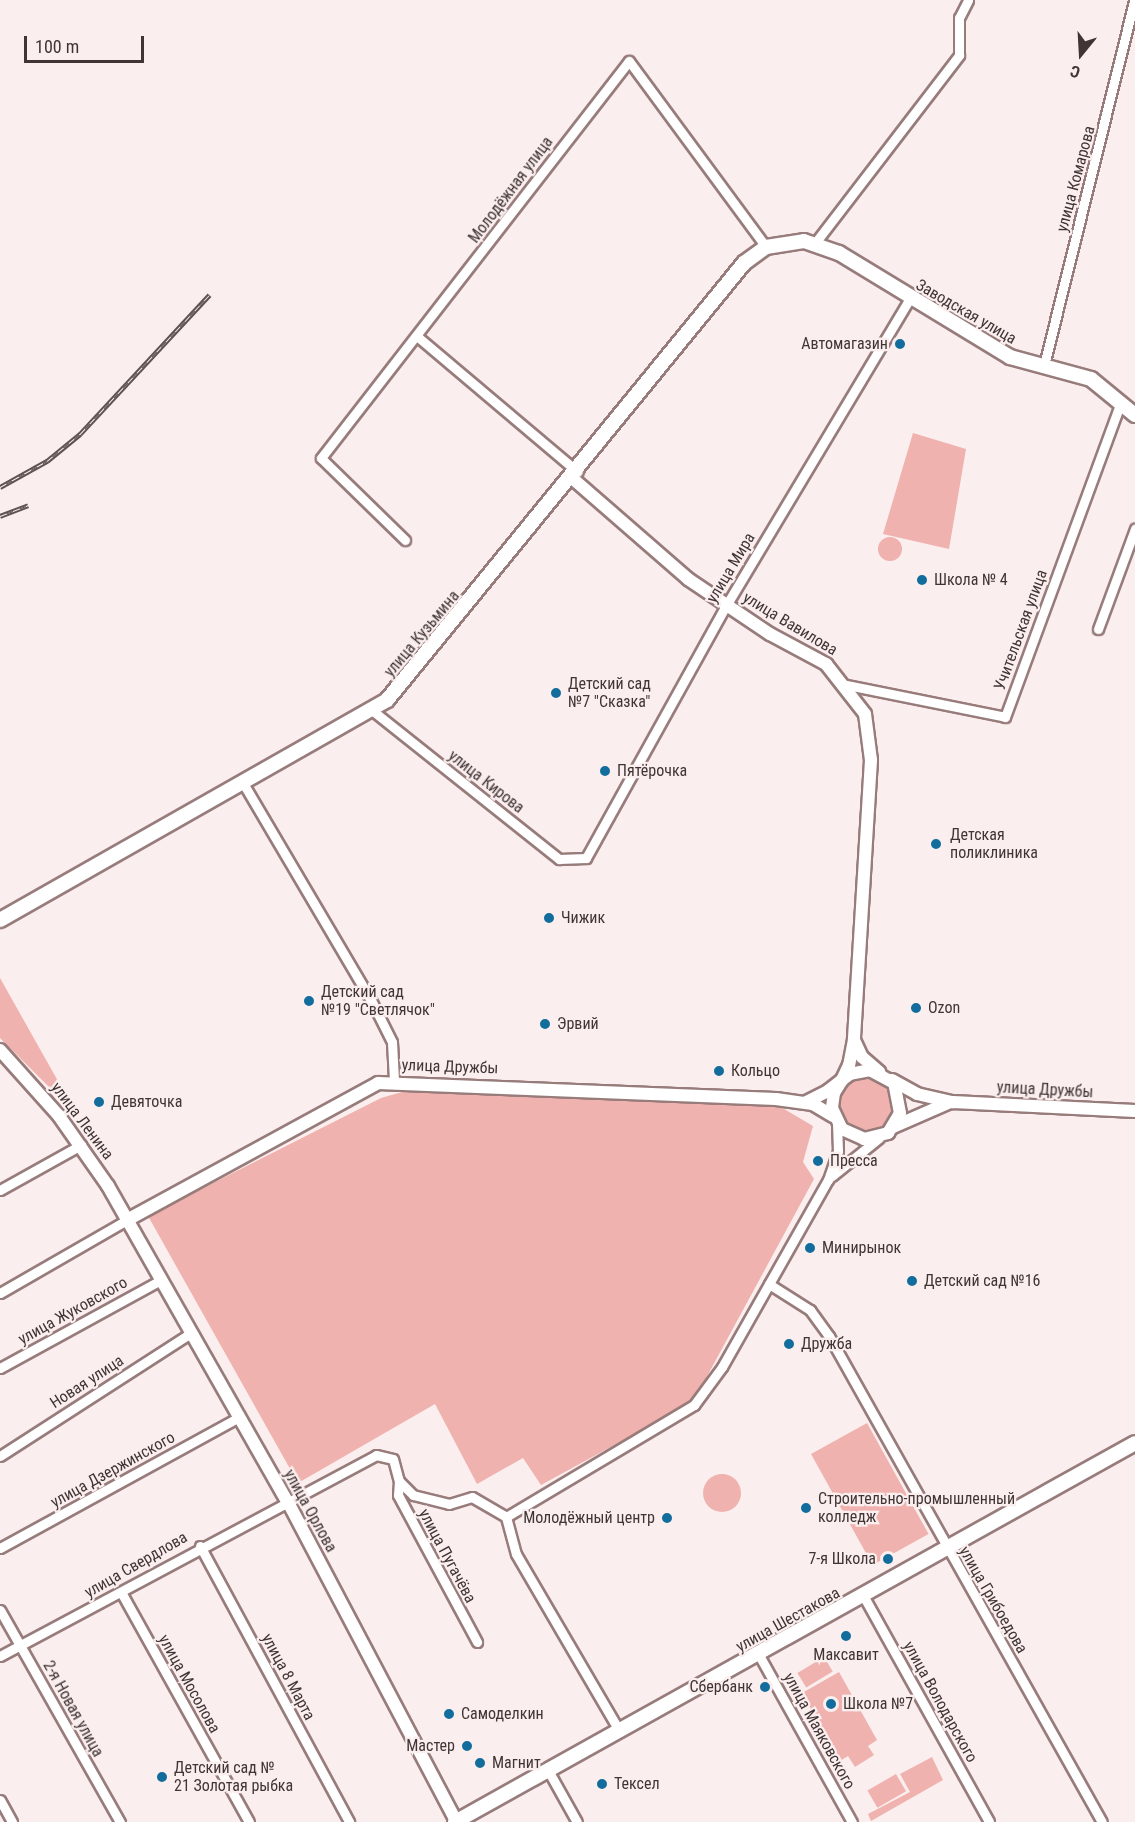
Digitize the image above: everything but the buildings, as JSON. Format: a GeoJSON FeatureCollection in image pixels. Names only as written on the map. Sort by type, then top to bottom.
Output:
{"type":"FeatureCollection","features":[{"type":"Feature","properties":{"kind":"main road"},"geometry":{"type":"LineString","coordinates":[[766,247],[815,243]]}},
{"type":"Feature","properties":{"kind":"main road","name":"Заводская улица"},"geometry":{"type":"LineString","coordinates":[[815,243],[1010,357],[1091,379],[1135,415]]}},
{"type":"Feature","properties":{"kind":"main road","name":"улица Кузьмина"},"geometry":{"type":"LineString","coordinates":[[0,920],[373,711],[416,670],[744,263],[766,247]]}},
{"type":"Feature","properties":{"kind":"main road","name":"улица Шестакова"},"geometry":{"type":"LineString","coordinates":[[456,1822],[947,1551],[1135,1443]]}},
{"type":"Feature","properties":{"kind":"street"},"geometry":{"type":"LineString","coordinates":[[815,243],[959,55],[959,18],[968,0]]}},
{"type":"Feature","properties":{"kind":"street","name":"улица Комарова"},"geometry":{"type":"LineString","coordinates":[[1044,365],[1134,0]]}},
{"type":"Feature","properties":{"kind":"street","name":"Молодёжная улица"},"geometry":{"type":"LineString","coordinates":[[418,336],[629,61],[766,247]]}},
{"type":"Feature","properties":{"kind":"street","name":"улица Мира"},"geometry":{"type":"LineString","coordinates":[[586,858],[727,604],[910,298]]}},
{"type":"Feature","properties":{"kind":"street"},"geometry":{"type":"LineString","coordinates":[[405,540],[321,458],[418,336]]}},
{"type":"Feature","properties":{"kind":"street","name":"улица Вавилова"},"geometry":{"type":"LineString","coordinates":[[418,336],[688,579],[826,664],[847,685],[865,714],[871,760],[854,1040],[842,1080]]}},
{"type":"Feature","properties":{"kind":"street","name":"Учительская улица"},"geometry":{"type":"LineString","coordinates":[[847,685],[1005,717],[1121,402]]}},
{"type":"Feature","properties":{"kind":"street"},"geometry":{"type":"LineString","coordinates":[[1098,629],[1135,529]]}},
{"type":"Feature","properties":{"kind":"street","name":"улица Кирова"},"geometry":{"type":"LineString","coordinates":[[373,711],[559,859],[586,858]]}},
{"type":"Feature","properties":{"kind":"street"},"geometry":{"type":"LineString","coordinates":[[243,783],[371,1000],[392,1042],[394,1081]]}},
{"type":"Feature","properties":{"kind":"street"},"geometry":{"type":"LineString","coordinates":[[854,1040],[862,1057],[885,1075],[901,1098],[893,1127]]}},
{"type":"Feature","properties":{"kind":"street","name":"улица Ленина"},"geometry":{"type":"LineString","coordinates":[[0,1050],[81,1145],[127,1220]]}},
{"type":"Feature","properties":{"kind":"street"},"geometry":{"type":"LineString","coordinates":[[881,1137],[856,1138],[835,1119],[806,1102],[860,1071],[885,1075]]}},
{"type":"Feature","properties":{"kind":"street","name":"улица Дружбы"},"geometry":{"type":"LineString","coordinates":[[885,1075],[917,1094],[952,1102],[1135,1111]]}},
{"type":"Feature","properties":{"kind":"street"},"geometry":{"type":"LineString","coordinates":[[620,1732],[516,1554],[506,1517],[687,1412],[722,1367],[828,1180],[838,1151],[832,1101],[842,1080]]}},
{"type":"Feature","properties":{"kind":"street","name":"улица Дружбы"},"geometry":{"type":"LineString","coordinates":[[127,1220],[364,1089],[394,1081],[806,1102]]}},
{"type":"Feature","properties":{"kind":"street"},"geometry":{"type":"LineString","coordinates":[[828,1180],[893,1127],[952,1102]]}},
{"type":"Feature","properties":{"kind":"street"},"geometry":{"type":"LineString","coordinates":[[0,1190],[81,1145]]}},
{"type":"Feature","properties":{"kind":"street"},"geometry":{"type":"LineString","coordinates":[[0,1293],[127,1220]]}},
{"type":"Feature","properties":{"kind":"street","name":"улица Орлова"},"geometry":{"type":"LineString","coordinates":[[127,1220],[289,1504],[456,1822]]}},
{"type":"Feature","properties":{"kind":"street","name":"улица Жуковского"},"geometry":{"type":"LineString","coordinates":[[0,1368],[161,1280]]}},
{"type":"Feature","properties":{"kind":"street","name":"улица Грибоедова"},"geometry":{"type":"LineString","coordinates":[[769,1284],[820,1322],[947,1551],[1102,1822]]}},
{"type":"Feature","properties":{"kind":"street","name":"Новая улица"},"geometry":{"type":"LineString","coordinates":[[0,1456],[191,1333]]}},
{"type":"Feature","properties":{"kind":"street","name":"улица Дзержинского"},"geometry":{"type":"LineString","coordinates":[[0,1548],[239,1417]]}},
{"type":"Feature","properties":{"kind":"street","name":"улица Пугачёва"},"geometry":{"type":"LineString","coordinates":[[289,1504],[333,1474],[376,1455],[393,1459],[399,1482],[398,1495],[477,1642]]}},
{"type":"Feature","properties":{"kind":"street","name":"улица Пугачёва"},"geometry":{"type":"LineString","coordinates":[[399,1482],[413,1495],[440,1503],[472,1497],[506,1517]]}},
{"type":"Feature","properties":{"kind":"street","name":"улица Свердлова"},"geometry":{"type":"LineString","coordinates":[[0,1656],[21,1647],[201,1546],[289,1504]]}},
{"type":"Feature","properties":{"kind":"street","name":"улица 8 Марта"},"geometry":{"type":"LineString","coordinates":[[201,1546],[349,1822]]}},
{"type":"Feature","properties":{"kind":"street","name":"улица Мосолова"},"geometry":{"type":"LineString","coordinates":[[121,1592],[249,1822]]}},
{"type":"Feature","properties":{"kind":"street","name":"улица Володарского"},"geometry":{"type":"LineString","coordinates":[[864,1597],[990,1822]]}},
{"type":"Feature","properties":{"kind":"street","name":"2-я Новая улица"},"geometry":{"type":"LineString","coordinates":[[0,1610],[120,1822]]}},
{"type":"Feature","properties":{"kind":"street","name":"улица Маяковского"},"geometry":{"type":"LineString","coordinates":[[759,1655],[852,1822]]}},
{"type":"Feature","properties":{"kind":"street"},"geometry":{"type":"LineString","coordinates":[[549,1772],[577,1822]]}},
{"type":"Feature","properties":{"kind":"street"},"geometry":{"type":"LineString","coordinates":[[0,1800],[12,1822]]}},
{"type":"Feature","properties":{"kind":"shaded area"},"geometry":{"type":"Polygon","coordinates":[[[913,433],[966,449],[949,549],[883,534],[913,433]]]}},
{"type":"Feature","properties":{"kind":"shaded area"},"geometry":{"type":"Polygon","coordinates":[[[890,537],[895,538],[901,544],[901,554],[895,560],[890,561],[885,560],[879,554],[878,549],[879,544],[885,538],[890,537]]]}},
{"type":"Feature","properties":{"kind":"shaded area"},"geometry":{"type":"Polygon","coordinates":[[[0,978],[63,1090],[54,1092],[0,1038],[0,978]]]}},
{"type":"Feature","properties":{"kind":"shaded area"},"geometry":{"type":"Polygon","coordinates":[[[861,1077],[873,1077],[883,1081],[891,1089],[895,1105],[891,1121],[883,1129],[873,1133],[861,1133],[851,1129],[843,1121],[839,1111],[839,1099],[843,1089],[851,1081],[861,1077]]]}},
{"type":"Feature","properties":{"kind":"shaded area"},"geometry":{"type":"Polygon","coordinates":[[[402,1092],[779,1106],[813,1126],[803,1162],[814,1179],[698,1393],[684,1407],[541,1485],[523,1458],[477,1484],[435,1404],[298,1483],[148,1216],[381,1098],[402,1092]]]}},
{"type":"Feature","properties":{"kind":"shaded area"},"geometry":{"type":"Polygon","coordinates":[[[867,1423],[929,1534],[873,1565],[811,1454],[867,1423]]]}},
{"type":"Feature","properties":{"kind":"shaded area"},"geometry":{"type":"Polygon","coordinates":[[[722,1474],[729,1475],[735,1480],[740,1486],[740,1500],[735,1506],[729,1511],[722,1512],[715,1511],[709,1506],[704,1500],[703,1493],[704,1486],[709,1480],[715,1475],[722,1474]]]}},
{"type":"Feature","properties":{"kind":"shaded area"},"geometry":{"type":"Polygon","coordinates":[[[824,1657],[833,1672],[806,1688],[797,1673],[824,1657]]]}},
{"type":"Feature","properties":{"kind":"shaded area"},"geometry":{"type":"Polygon","coordinates":[[[839,1672],[877,1740],[868,1746],[874,1755],[855,1767],[848,1756],[840,1761],[802,1693],[839,1672]]]}},
{"type":"Feature","properties":{"kind":"shaded area"},"geometry":{"type":"Polygon","coordinates":[[[932,1757],[943,1780],[871,1821],[868,1814],[910,1792],[900,1774],[932,1757]]]}},
{"type":"Feature","properties":{"kind":"shaded area"},"geometry":{"type":"Polygon","coordinates":[[[896,1774],[906,1791],[877,1808],[867,1790],[896,1774]]]}},
{"type":"Feature","properties":{"kind":"railway"},"geometry":{"type":"LineString","coordinates":[[0,487],[47,461],[80,434],[209,295]]}},
{"type":"Feature","properties":{"kind":"railway"},"geometry":{"type":"LineString","coordinates":[[0,516],[28,505]]}},
{"type":"Feature","properties":{"kind":"place","name":"Автомагазин"},"geometry":{"type":"Point","coordinates":[900,344]}},
{"type":"Feature","properties":{"kind":"place","name":"Школа № 4"},"geometry":{"type":"Point","coordinates":[922,580]}},
{"type":"Feature","properties":{"kind":"place","name":"Детский сад №7 \"Сказка\""},"geometry":{"type":"Point","coordinates":[556,693]}},
{"type":"Feature","properties":{"kind":"place","name":"Пятёрочка"},"geometry":{"type":"Point","coordinates":[605,771]}},
{"type":"Feature","properties":{"kind":"place","name":"Детская поликлиника"},"geometry":{"type":"Point","coordinates":[936,844]}},
{"type":"Feature","properties":{"kind":"place","name":"Чижик"},"geometry":{"type":"Point","coordinates":[549,918]}},
{"type":"Feature","properties":{"kind":"place","name":"Детский сад №19 \"Светлячок\""},"geometry":{"type":"Point","coordinates":[309,1001]}},
{"type":"Feature","properties":{"kind":"place","name":"Ozon"},"geometry":{"type":"Point","coordinates":[916,1008]}},
{"type":"Feature","properties":{"kind":"place","name":"Эрвий"},"geometry":{"type":"Point","coordinates":[545,1024]}},
{"type":"Feature","properties":{"kind":"place","name":"Кольцо"},"geometry":{"type":"Point","coordinates":[719,1071]}},
{"type":"Feature","properties":{"kind":"place","name":"Девяточка"},"geometry":{"type":"Point","coordinates":[99,1102]}},
{"type":"Feature","properties":{"kind":"place","name":"Пресса"},"geometry":{"type":"Point","coordinates":[818,1161]}},
{"type":"Feature","properties":{"kind":"place","name":"Минирынок"},"geometry":{"type":"Point","coordinates":[810,1248]}},
{"type":"Feature","properties":{"kind":"place","name":"Детский сад №16"},"geometry":{"type":"Point","coordinates":[912,1281]}},
{"type":"Feature","properties":{"kind":"place","name":"Дружба"},"geometry":{"type":"Point","coordinates":[789,1344]}},
{"type":"Feature","properties":{"kind":"place","name":"Строительно-промышленный колледж"},"geometry":{"type":"Point","coordinates":[806,1508]}},
{"type":"Feature","properties":{"kind":"place","name":"Молодёжный центр"},"geometry":{"type":"Point","coordinates":[667,1518]}},
{"type":"Feature","properties":{"kind":"place","name":"7-я Школа"},"geometry":{"type":"Point","coordinates":[888,1559]}},
{"type":"Feature","properties":{"kind":"place","name":"Максавит"},"geometry":{"type":"Point","coordinates":[846,1636]}},
{"type":"Feature","properties":{"kind":"place","name":"Сбербанк"},"geometry":{"type":"Point","coordinates":[765,1687]}},
{"type":"Feature","properties":{"kind":"place","name":"Школа №7"},"geometry":{"type":"Point","coordinates":[831,1704]}},
{"type":"Feature","properties":{"kind":"place","name":"Самоделкин"},"geometry":{"type":"Point","coordinates":[449,1714]}},
{"type":"Feature","properties":{"kind":"place","name":"Мастер"},"geometry":{"type":"Point","coordinates":[467,1746]}},
{"type":"Feature","properties":{"kind":"place","name":"Магнит"},"geometry":{"type":"Point","coordinates":[480,1763]}},
{"type":"Feature","properties":{"kind":"place","name":"Детский сад № 21 Золотая рыбка"},"geometry":{"type":"Point","coordinates":[162,1777]}},
{"type":"Feature","properties":{"kind":"place","name":"Тексел"},"geometry":{"type":"Point","coordinates":[602,1784]}}]}
